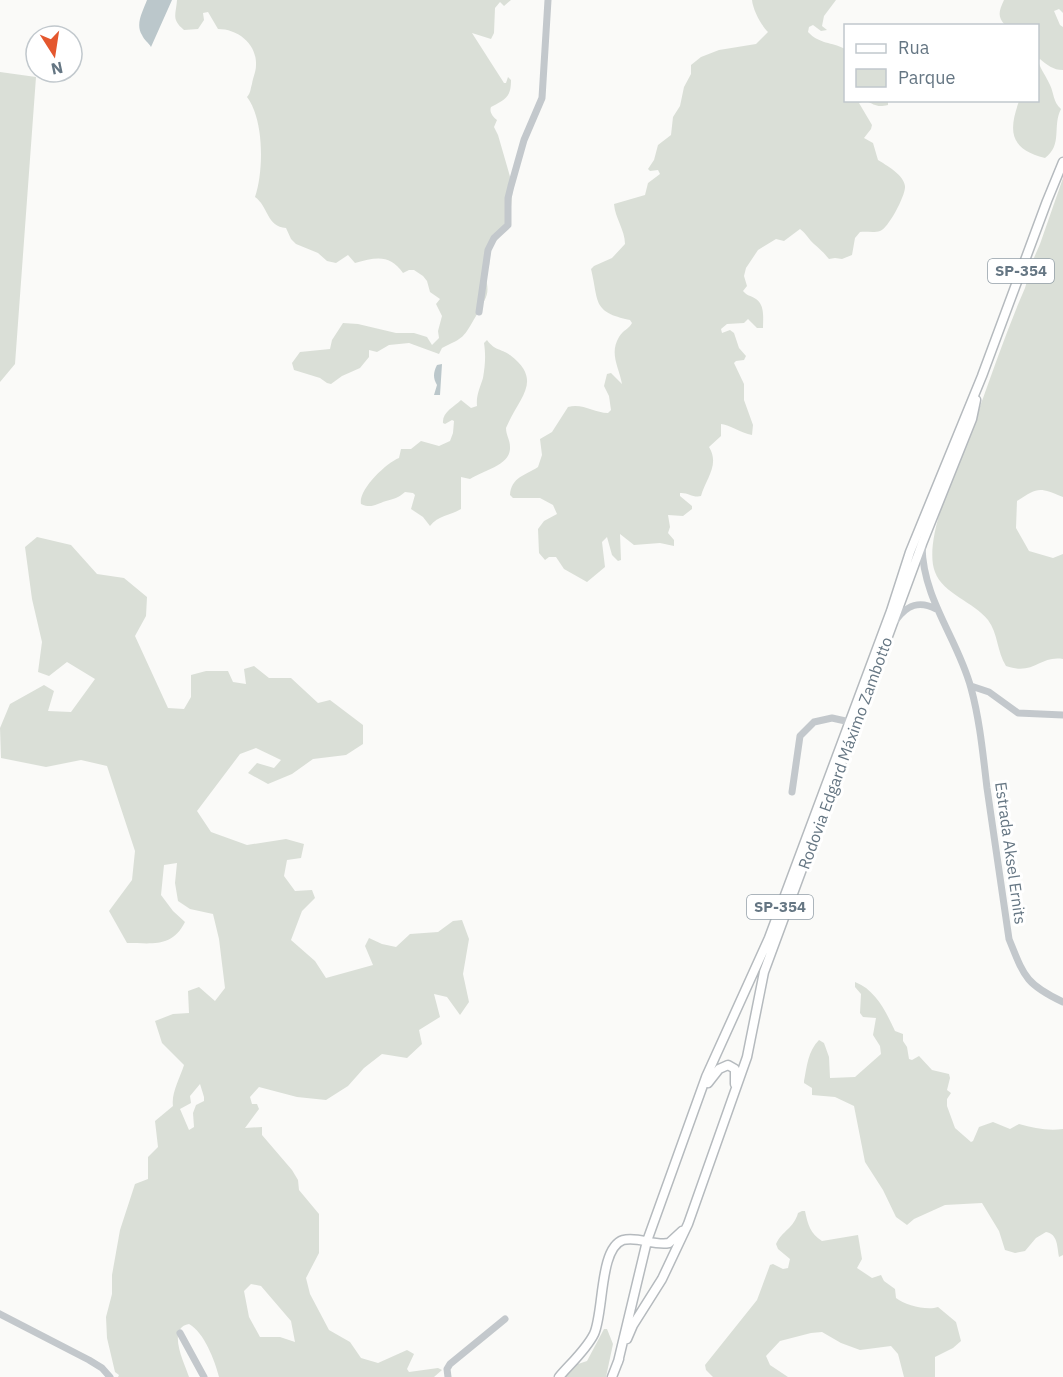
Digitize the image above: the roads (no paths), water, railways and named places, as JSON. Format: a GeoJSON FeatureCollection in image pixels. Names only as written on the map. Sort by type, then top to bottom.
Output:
{"type":"FeatureCollection","features":[{"type":"Feature","properties":{"kind":"main road","name":"Rodovia Edgard Máximo Zambotto"},"geometry":{"type":"LineString","coordinates":[[618,1362],[647,1241],[706,1077],[769,938],[891,611],[910,552],[982,376],[1062,164],[1063,152]]}},
{"type":"Feature","properties":{"kind":"main road","name":"Rodovia Edgard Máximo Zambotto"},"geometry":{"type":"LineString","coordinates":[[612,1377],[633,1325],[662,1279],[688,1224],[747,1057],[764,972],[922,544],[972,419],[982,376]]}},
{"type":"Feature","properties":{"kind":"main road"},"geometry":{"type":"LineString","coordinates":[[699,1099],[718,1068],[728,1065],[733,1066],[736,1073],[732,1100]]}},
{"type":"Feature","properties":{"kind":"main road"},"geometry":{"type":"LineString","coordinates":[[632,1239],[669,1243],[677,1238],[688,1224]]}},
{"type":"Feature","properties":{"kind":"main road"},"geometry":{"type":"LineString","coordinates":[[559,1377],[594,1335],[608,1259],[612,1250],[620,1242],[632,1239],[651,1229]]}},
{"type":"Feature","properties":{"kind":"main road"},"geometry":{"type":"LineString","coordinates":[[632,1239],[639,1248],[642,1258]]}},
{"type":"Feature","properties":{"kind":"street"},"geometry":{"type":"LineString","coordinates":[[479,312],[488,250],[494,238],[508,225],[508,198],[513,178],[524,140],[542,98],[548,0]]}},
{"type":"Feature","properties":{"kind":"street","name":"Estrada Aksel Ernits"},"geometry":{"type":"LineString","coordinates":[[922,544],[924,573],[936,609],[962,660],[976,708],[1010,939],[1017,961],[1028,980],[1063,1002]]}},
{"type":"Feature","properties":{"kind":"street"},"geometry":{"type":"LineString","coordinates":[[894,622],[903,610],[921,603],[936,609]]}},
{"type":"Feature","properties":{"kind":"street"},"geometry":{"type":"LineString","coordinates":[[971,686],[989,692],[1018,712],[1063,714]]}},
{"type":"Feature","properties":{"kind":"street"},"geometry":{"type":"LineString","coordinates":[[792,792],[800,736],[814,722],[832,718],[850,722]]}},
{"type":"Feature","properties":{"kind":"street"},"geometry":{"type":"LineString","coordinates":[[0,1314],[102,1368],[110,1377]]}},
{"type":"Feature","properties":{"kind":"street"},"geometry":{"type":"LineString","coordinates":[[448,1377],[447,1369],[450,1364],[505,1319]]}},
{"type":"Feature","properties":{"kind":"street"},"geometry":{"type":"LineString","coordinates":[[180,1333],[204,1377]]}}]}
